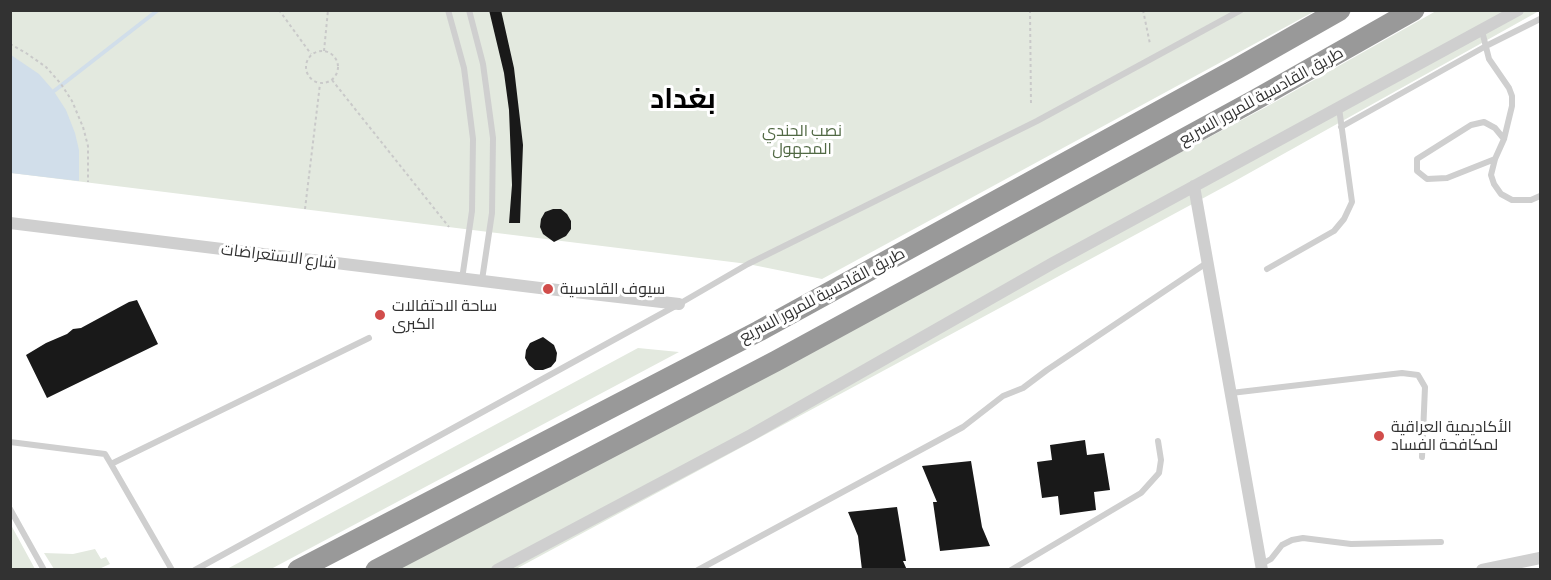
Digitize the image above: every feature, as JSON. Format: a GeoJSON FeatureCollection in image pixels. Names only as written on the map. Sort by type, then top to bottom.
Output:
{"type":"FeatureCollection","features":[{"type":"Feature","properties":{"kind":"highway","name":"طريق القادسية للمرور السريع"},"geometry":{"type":"LineString","coordinates":[[298,570],[759,331],[1239,68],[1340,10]]}},
{"type":"Feature","properties":{"kind":"highway","name":"طريق القادسية للمرور السريع"},"geometry":{"type":"LineString","coordinates":[[376,570],[776,361],[1256,100],[1414,10]]}},
{"type":"Feature","properties":{"kind":"street"},"geometry":{"type":"LineString","coordinates":[[497,570],[751,435],[1053,263],[1518,10]]}},
{"type":"Feature","properties":{"kind":"street"},"geometry":{"type":"LineString","coordinates":[[1194,186],[1262,567]]}},
{"type":"Feature","properties":{"kind":"street","name":"شارع الاستعراضات"},"geometry":{"type":"LineString","coordinates":[[10,223],[680,304]]}},
{"type":"Feature","properties":{"kind":"street"},"geometry":{"type":"LineString","coordinates":[[1482,570],[1540,558]]}},
{"type":"Feature","properties":{"kind":"lane"},"geometry":{"type":"LineString","coordinates":[[448,10],[464,68],[473,139],[472,212],[462,279]]}},
{"type":"Feature","properties":{"kind":"lane"},"geometry":{"type":"LineString","coordinates":[[469,10],[483,64],[493,138],[492,213],[481,281]]}},
{"type":"Feature","properties":{"kind":"lane"},"geometry":{"type":"LineString","coordinates":[[195,570],[680,304],[748,264],[1037,121],[1241,10]]}},
{"type":"Feature","properties":{"kind":"lane"},"geometry":{"type":"LineString","coordinates":[[1341,127],[1486,46],[1540,19]]}},
{"type":"Feature","properties":{"kind":"lane"},"geometry":{"type":"LineString","coordinates":[[1482,30],[1490,59],[1512,96],[1512,106],[1504,139],[1491,175],[1494,184],[1501,194],[1512,200],[1531,200],[1540,196]]}},
{"type":"Feature","properties":{"kind":"lane"},"geometry":{"type":"LineString","coordinates":[[1267,269],[1334,231],[1344,219],[1352,202],[1339,107]]}},
{"type":"Feature","properties":{"kind":"lane"},"geometry":{"type":"LineString","coordinates":[[1495,159],[1447,178],[1426,179],[1417,171],[1416,159],[1471,125],[1484,122],[1495,128],[1504,139]]}},
{"type":"Feature","properties":{"kind":"lane"},"geometry":{"type":"LineString","coordinates":[[698,570],[963,427],[1003,396],[1023,388],[1208,262]]}},
{"type":"Feature","properties":{"kind":"lane"},"geometry":{"type":"LineString","coordinates":[[111,464],[369,338]]}},
{"type":"Feature","properties":{"kind":"lane"},"geometry":{"type":"LineString","coordinates":[[1231,393],[1402,373],[1418,375],[1425,387],[1422,456]]}},
{"type":"Feature","properties":{"kind":"lane"},"geometry":{"type":"LineString","coordinates":[[1011,570],[1141,493],[1159,473],[1161,460],[1158,441]]}},
{"type":"Feature","properties":{"kind":"lane"},"geometry":{"type":"LineString","coordinates":[[10,442],[105,454],[172,570]]}},
{"type":"Feature","properties":{"kind":"lane"},"geometry":{"type":"LineString","coordinates":[[10,509],[44,570]]}},
{"type":"Feature","properties":{"kind":"lane"},"geometry":{"type":"LineString","coordinates":[[1262,567],[1282,545],[1303,538],[1351,544],[1441,542]]}},
{"type":"Feature","properties":{"kind":"path"},"geometry":{"type":"LineString","coordinates":[[279,10],[311,54]]}},
{"type":"Feature","properties":{"kind":"path"},"geometry":{"type":"LineString","coordinates":[[324,51],[328,10]]}},
{"type":"Feature","properties":{"kind":"path"},"geometry":{"type":"LineString","coordinates":[[1030,10],[1031,105]]}},
{"type":"Feature","properties":{"kind":"path"},"geometry":{"type":"LineString","coordinates":[[1143,10],[1150,44]]}},
{"type":"Feature","properties":{"kind":"path"},"geometry":{"type":"LineString","coordinates":[[10,44],[46,67],[72,101],[86,137],[89,157],[88,182]]}},
{"type":"Feature","properties":{"kind":"path"},"geometry":{"type":"LineString","coordinates":[[324,51],[333,55],[338,63],[338,73],[332,81],[320,84],[311,80],[306,72],[306,62],[311,54],[324,51]]}},
{"type":"Feature","properties":{"kind":"path"},"geometry":{"type":"LineString","coordinates":[[332,81],[449,227]]}},
{"type":"Feature","properties":{"kind":"path"},"geometry":{"type":"LineString","coordinates":[[305,209],[320,84]]}},
{"type":"Feature","properties":{"kind":"green space","name":"نصب الجندي المجهول"},"geometry":{"type":"Polygon","coordinates":[[[11,11],[1315,11],[822,279],[748,264],[11,173],[11,11]]]}},
{"type":"Feature","properties":{"kind":"green space"},"geometry":{"type":"Polygon","coordinates":[[[1436,11],[1539,11],[1235,181],[516,569],[397,570],[1266,107],[1436,11]]]}},
{"type":"Feature","properties":{"kind":"green space"},"geometry":{"type":"Polygon","coordinates":[[[638,348],[679,352],[271,569],[227,569],[638,348]]]}},
{"type":"Feature","properties":{"kind":"green space"},"geometry":{"type":"Polygon","coordinates":[[[11,525],[35,569],[11,569],[11,525]]]}},
{"type":"Feature","properties":{"kind":"green space"},"geometry":{"type":"Polygon","coordinates":[[[95,549],[101,559],[106,557],[110,564],[99,569],[54,569],[44,553],[73,554],[95,549]]]}},
{"type":"Feature","properties":{"kind":"shaded area"},"geometry":{"type":"Polygon","coordinates":[[[11,55],[39,74],[66,110],[79,150],[79,181],[11,173],[11,55]]]}},
{"type":"Feature","properties":{"kind":"building"},"geometry":{"type":"Polygon","coordinates":[[[489,10],[501,10],[514,68],[523,145],[520,223],[509,223],[512,185],[509,110],[504,73],[489,10]]]}},
{"type":"Feature","properties":{"kind":"building"},"geometry":{"type":"Polygon","coordinates":[[[561,209],[571,221],[571,229],[566,236],[554,242],[543,234],[540,227],[545,212],[561,209]]]}},
{"type":"Feature","properties":{"kind":"building"},"geometry":{"type":"Polygon","coordinates":[[[137,300],[158,344],[47,398],[26,355],[73,329],[81,328],[137,300]]]}},
{"type":"Feature","properties":{"kind":"building"},"geometry":{"type":"Polygon","coordinates":[[[543,337],[554,345],[557,353],[556,361],[551,367],[535,370],[525,358],[526,350],[530,343],[543,337]]]}},
{"type":"Feature","properties":{"kind":"building"},"geometry":{"type":"Polygon","coordinates":[[[1085,440],[1087,455],[1104,453],[1110,490],[1094,492],[1096,510],[1060,515],[1058,496],[1042,498],[1037,462],[1052,460],[1050,445],[1085,440]]]}},
{"type":"Feature","properties":{"kind":"building"},"geometry":{"type":"Polygon","coordinates":[[[971,461],[982,527],[990,546],[940,551],[933,502],[937,502],[922,466],[971,461]]]}},
{"type":"Feature","properties":{"kind":"building"},"geometry":{"type":"Polygon","coordinates":[[[897,507],[906,561],[903,561],[907,570],[862,570],[858,536],[848,512],[897,507]]]}},
{"type":"Feature","properties":{"kind":"waterway"},"geometry":{"type":"LineString","coordinates":[[54,91],[158,10]]}},
{"type":"Feature","properties":{"kind":"place","name":"سيوف القادسية"},"geometry":{"type":"Point","coordinates":[548,289]}},
{"type":"Feature","properties":{"kind":"place","name":"ساحة الاحتفالات الكبرى"},"geometry":{"type":"Point","coordinates":[380,315]}},
{"type":"Feature","properties":{"kind":"place","name":"الأكاديمية العراقية لمكافحة الفساد"},"geometry":{"type":"Point","coordinates":[1379,436]}},
{"type":"Feature","properties":{"kind":"district","name":"بغداد"},"geometry":{"type":"Point","coordinates":[683,99]}}]}
